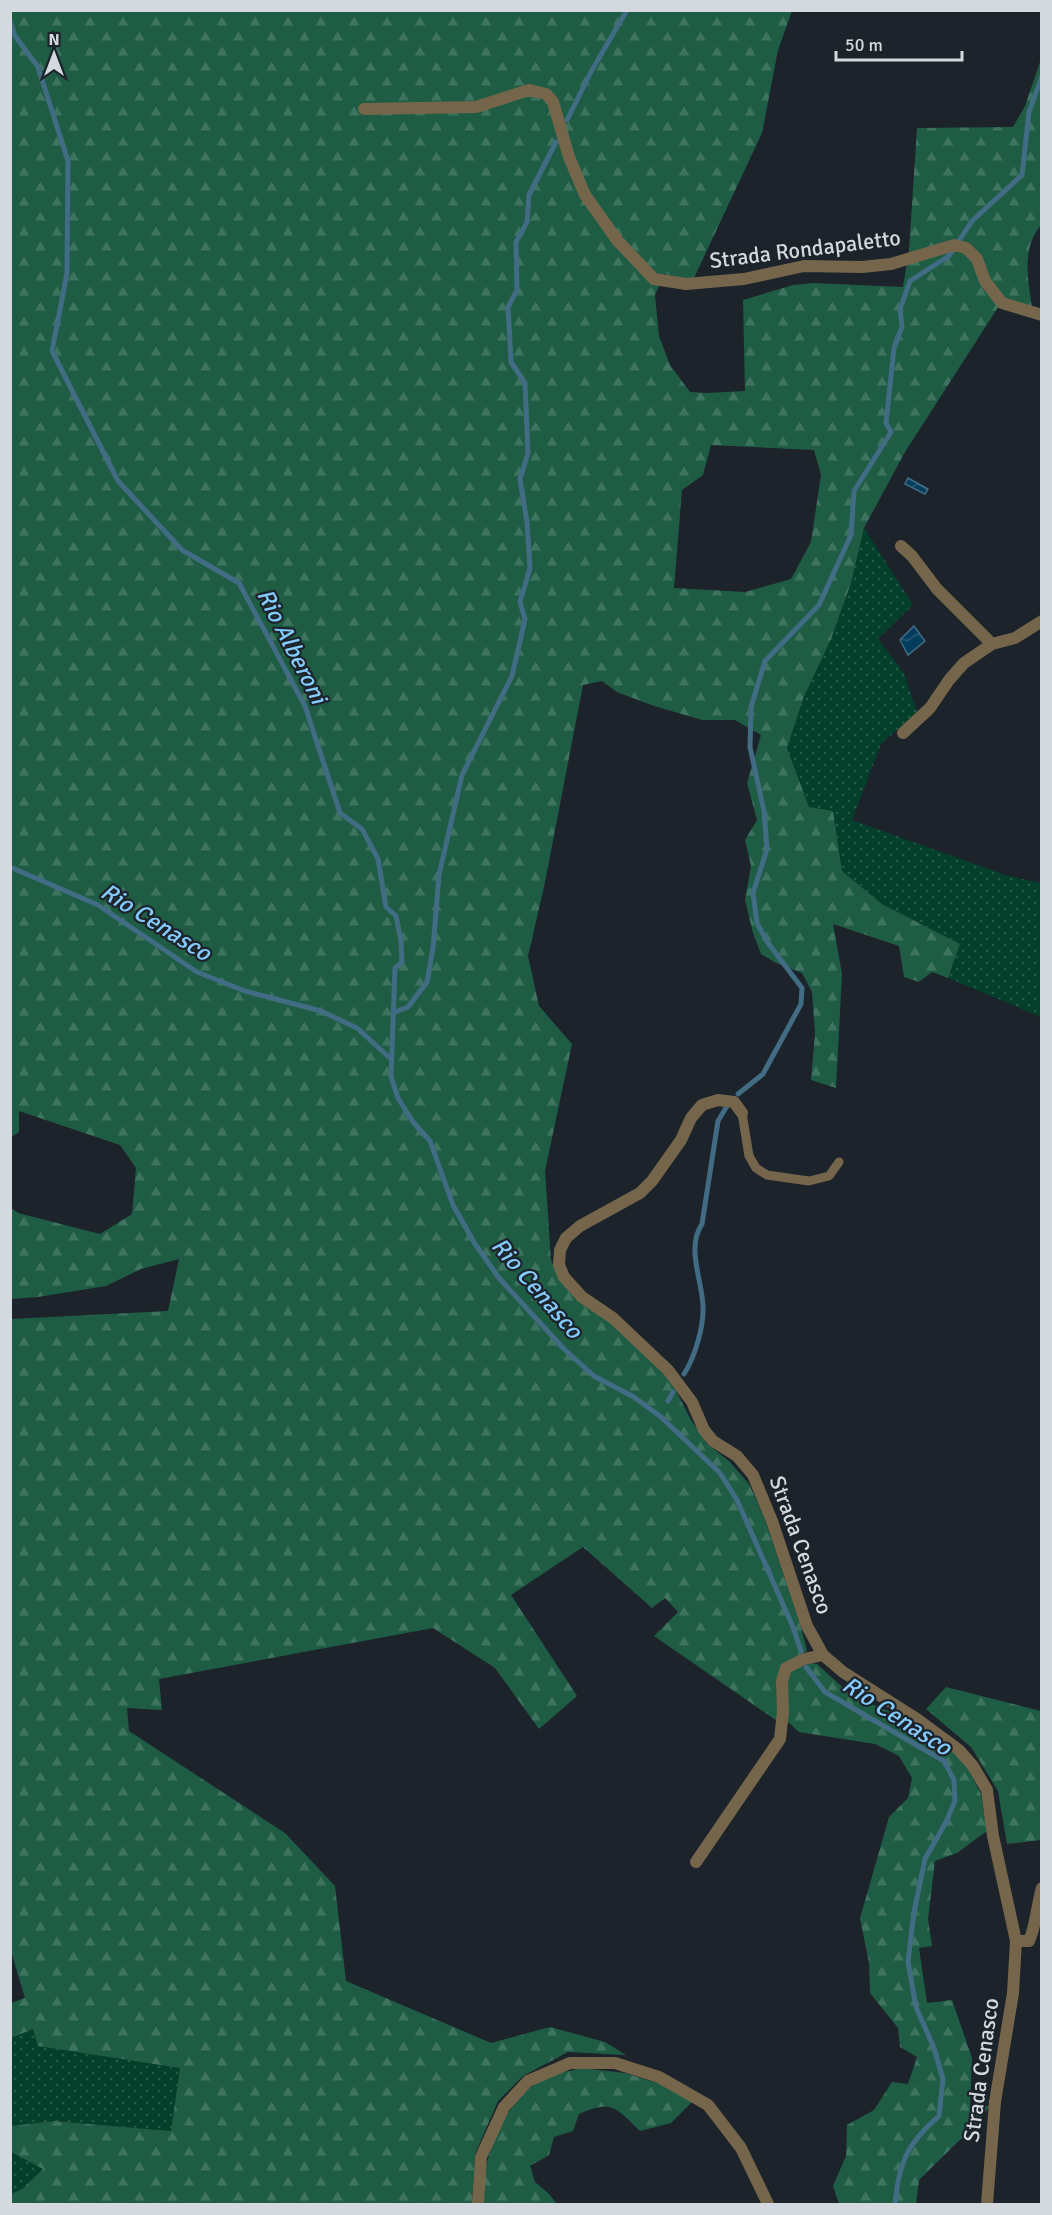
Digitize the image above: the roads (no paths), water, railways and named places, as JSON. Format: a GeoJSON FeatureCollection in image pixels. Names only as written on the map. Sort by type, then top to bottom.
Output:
{"type":"FeatureCollection","features":[{"type":"Feature","properties":{"kind":"street","name":"Strada Rondapaletto"},"geometry":{"type":"LineString","coordinates":[[364,109],[476,107],[529,90],[546,94],[553,102],[569,157],[585,195],[617,240],[654,279],[686,284],[744,279],[804,266],[862,267],[891,264],[960,247],[977,260],[985,281],[1002,303],[1041,315]]}},
{"type":"Feature","properties":{"kind":"street"},"geometry":{"type":"LineString","coordinates":[[901,546],[912,556],[937,589],[992,644]]}},
{"type":"Feature","properties":{"kind":"street"},"geometry":{"type":"LineString","coordinates":[[903,733],[930,708],[964,663],[992,644],[1015,638],[1041,621]]}},
{"type":"Feature","properties":{"kind":"street","name":"Strada Cenasco"},"geometry":{"type":"LineString","coordinates":[[742,1113],[734,1102],[718,1100],[702,1105],[691,1118],[681,1140],[652,1181],[640,1193],[580,1226],[566,1238],[560,1250],[559,1265],[564,1277],[582,1298],[613,1318],[668,1370],[692,1402],[704,1431],[713,1441],[736,1456],[753,1475],[772,1521],[807,1626],[823,1655],[843,1672],[917,1719],[959,1750],[973,1766],[987,1790],[993,1836],[1016,1941],[1013,1993],[995,2102],[987,2205]]}},
{"type":"Feature","properties":{"kind":"street"},"geometry":{"type":"LineString","coordinates":[[696,1862],[780,1739],[782,1681],[786,1668],[804,1659],[823,1655]]}},
{"type":"Feature","properties":{"kind":"street"},"geometry":{"type":"LineString","coordinates":[[1016,1941],[1029,1941],[1033,1934],[1041,1888]]}},
{"type":"Feature","properties":{"kind":"street"},"geometry":{"type":"LineString","coordinates":[[477,2205],[481,2157],[504,2107],[528,2081],[570,2062],[615,2063],[659,2076],[708,2105],[741,2148],[768,2205]]}},
{"type":"Feature","properties":{"kind":"lane","name":"Strada Cenasco"},"geometry":{"type":"LineString","coordinates":[[742,1113],[749,1156],[756,1168],[767,1175],[809,1182],[829,1176],[839,1162]]}},
{"type":"Feature","properties":{"kind":"water"},"geometry":{"type":"Polygon","coordinates":[[[908,478],[928,489],[925,494],[905,484],[908,478]]]}},
{"type":"Feature","properties":{"kind":"water"},"geometry":{"type":"Polygon","coordinates":[[[914,626],[925,641],[908,655],[900,640],[914,626]]]}},
{"type":"Feature","properties":{"kind":"waterway"},"geometry":{"type":"LineString","coordinates":[[567,120],[592,70],[627,10]]}},
{"type":"Feature","properties":{"kind":"waterway","name":"Rio Alberoni"},"geometry":{"type":"LineString","coordinates":[[10,21],[15,36],[38,67],[68,161],[67,273],[52,351],[118,481],[182,550],[239,583],[305,706],[340,813],[362,829],[378,859],[386,907],[396,916],[401,941],[402,962],[395,968],[391,1077],[398,1098],[413,1122],[430,1141],[453,1205],[475,1244],[499,1278],[564,1349],[594,1376],[634,1397],[661,1417],[720,1473],[737,1500],[793,1627],[801,1651]]}},
{"type":"Feature","properties":{"kind":"waterway"},"geometry":{"type":"LineString","coordinates":[[738,1094],[763,1074],[801,1004],[802,988],[768,943],[757,923],[753,893],[767,849],[764,811],[750,747],[751,707],[765,661],[819,605],[851,535],[854,491],[891,432],[886,423],[894,348],[902,327],[900,309],[910,281],[949,256],[972,221],[1022,175],[1029,112],[1042,76]]}},
{"type":"Feature","properties":{"kind":"waterway"},"geometry":{"type":"LineString","coordinates":[[393,1013],[408,1007],[427,982],[433,948],[439,875],[462,775],[512,676],[525,619],[520,602],[530,568],[527,522],[520,479],[528,453],[525,383],[511,362],[508,307],[517,290],[516,242],[527,222],[529,195],[556,142]]}},
{"type":"Feature","properties":{"kind":"waterway","name":"Rio Cenasco"},"geometry":{"type":"LineString","coordinates":[[10,867],[98,905],[197,972],[245,991],[321,1011],[357,1028],[391,1059]]}},
{"type":"Feature","properties":{"kind":"waterway"},"geometry":{"type":"LineString","coordinates":[[684,1374],[695,1350],[702,1323],[703,1306],[695,1243],[702,1224],[718,1121],[727,1106]]}},
{"type":"Feature","properties":{"kind":"waterway"},"geometry":{"type":"LineString","coordinates":[[668,1401],[673,1392]]}},
{"type":"Feature","properties":{"kind":"waterway","name":"Rio Cenasco"},"geometry":{"type":"LineString","coordinates":[[806,1667],[825,1692],[944,1761],[954,1780],[955,1801],[925,1859],[914,1912],[908,1962],[916,2007],[934,2048],[943,2079],[939,2116],[919,2136],[906,2155],[899,2176],[895,2204]]}}]}
